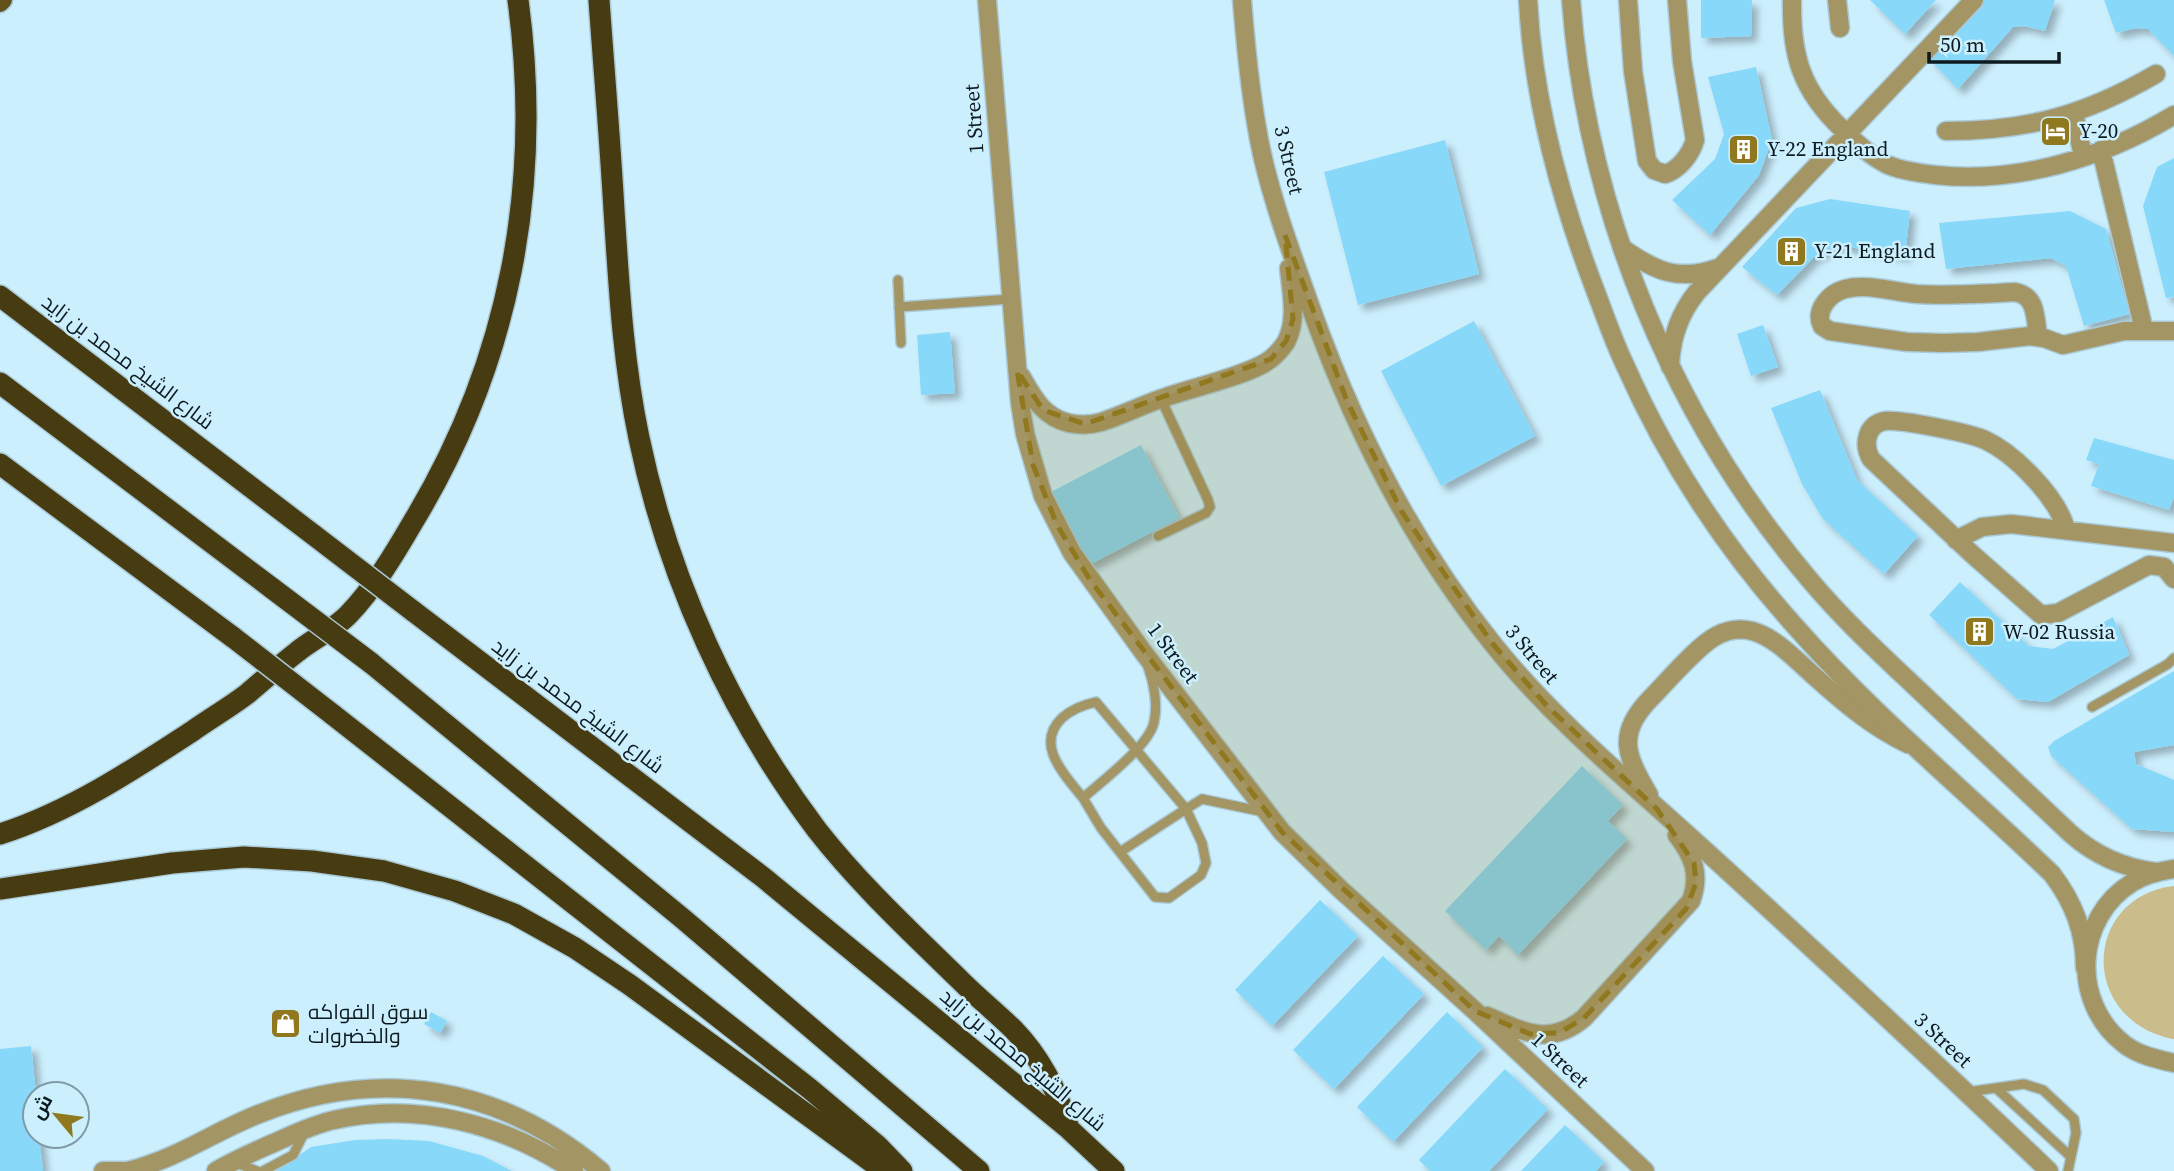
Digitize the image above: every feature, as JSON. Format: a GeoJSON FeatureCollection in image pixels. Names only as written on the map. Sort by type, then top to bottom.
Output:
{"type":"FeatureCollection","features":[{"type":"Feature","properties":{"kind":"highway"},"geometry":{"type":"LineString","coordinates":[[0,834],[31,824],[139,766],[245,695],[348,615],[394,553],[435,487],[468,417],[494,344],[513,269],[524,192],[528,115],[518,0]]}},
{"type":"Feature","properties":{"kind":"highway"},"geometry":{"type":"LineString","coordinates":[[598,0],[617,278],[629,381],[652,493],[684,587],[724,678],[758,742],[793,797],[848,866],[1031,1049],[1054,1087],[1069,1129]]}},
{"type":"Feature","properties":{"kind":"highway","name":"شارع الشيخ محمد بن زايد"},"geometry":{"type":"LineString","coordinates":[[0,296],[764,878],[1069,1129],[1114,1171]]}},
{"type":"Feature","properties":{"kind":"highway"},"geometry":{"type":"LineString","coordinates":[[0,383],[371,663],[682,918],[979,1171]]}},
{"type":"Feature","properties":{"kind":"highway"},"geometry":{"type":"LineString","coordinates":[[0,464],[332,713],[810,1089],[878,1146],[902,1171]]}},
{"type":"Feature","properties":{"kind":"highway"},"geometry":{"type":"LineString","coordinates":[[0,889],[172,863],[244,857],[312,861],[384,871],[455,891],[514,915],[575,948],[630,985],[884,1171]]}},
{"type":"Feature","properties":{"kind":"street","name":"1 Street"},"geometry":{"type":"LineString","coordinates":[[987,0],[1017,370],[1025,434],[1044,496],[1072,553],[1143,652],[1282,832],[1645,1171]]}},
{"type":"Feature","properties":{"kind":"street","name":"3 Street"},"geometry":{"type":"LineString","coordinates":[[1242,0],[1248,62],[1262,151],[1285,235],[1328,356],[1367,446],[1402,512],[1467,609],[1547,706],[1657,809],[1780,918],[2049,1171]]}},
{"type":"Feature","properties":{"kind":"street"},"geometry":{"type":"LineString","coordinates":[[1528,0],[1543,116],[1564,201],[1619,351],[1643,404],[1682,473],[1712,521],[1766,593],[1834,668],[2052,874],[2071,902],[2078,918],[2090,997],[2104,1024],[2124,1045],[2150,1058],[2174,1063]]}},
{"type":"Feature","properties":{"kind":"street"},"geometry":{"type":"LineString","coordinates":[[1571,0],[1587,111],[1600,169],[1639,297],[1670,366],[1702,427],[1752,506],[1831,604],[2083,845],[2124,866],[2156,872]]}},
{"type":"Feature","properties":{"kind":"street"},"geometry":{"type":"LineString","coordinates":[[1628,0],[1633,71],[1647,161],[1654,170],[1665,174],[1677,167],[1690,152],[1695,140],[1682,61],[1677,0]]}},
{"type":"Feature","properties":{"kind":"street"},"geometry":{"type":"LineString","coordinates":[[1792,0],[1795,52],[1800,71],[1819,105],[1858,146],[1904,171],[1975,177],[2028,172],[2101,150],[2144,132],[2174,115]]}},
{"type":"Feature","properties":{"kind":"street"},"geometry":{"type":"LineString","coordinates":[[1837,0],[1840,27]]}},
{"type":"Feature","properties":{"kind":"street"},"geometry":{"type":"LineString","coordinates":[[1670,366],[1673,340],[1682,314],[1697,292],[1973,1]]}},
{"type":"Feature","properties":{"kind":"street"},"geometry":{"type":"LineString","coordinates":[[1946,131],[2013,127],[2074,114],[2116,96],[2155,74]]}},
{"type":"Feature","properties":{"kind":"street"},"geometry":{"type":"LineString","coordinates":[[2074,114],[2083,156]]}},
{"type":"Feature","properties":{"kind":"street"},"geometry":{"type":"LineString","coordinates":[[2101,150],[2144,330]]}},
{"type":"Feature","properties":{"kind":"street"},"geometry":{"type":"LineString","coordinates":[[1017,370],[1043,410],[1070,423],[1085,425],[1261,365],[1279,351],[1286,341],[1293,319],[1285,235]]}},
{"type":"Feature","properties":{"kind":"street"},"geometry":{"type":"LineString","coordinates":[[1622,248],[1650,266],[1671,274],[1693,275],[1718,268]]}},
{"type":"Feature","properties":{"kind":"street"},"geometry":{"type":"LineString","coordinates":[[2038,336],[2032,303],[2025,295],[2015,292],[1937,295],[1854,288],[1833,295],[1819,316],[1822,326],[1830,331],[1906,342],[1978,342],[2038,336],[2068,344],[2104,335],[2144,330],[2174,331]]}},
{"type":"Feature","properties":{"kind":"street"},"geometry":{"type":"LineString","coordinates":[[2066,529],[2058,508],[2045,490],[2009,456],[1986,440],[1955,431],[1892,421],[1876,425],[1867,441],[1866,447],[1871,459],[2035,612],[2046,616],[2058,613],[2149,565],[2164,567],[2174,579]]}},
{"type":"Feature","properties":{"kind":"street"},"geometry":{"type":"LineString","coordinates":[[1956,540],[1968,532],[1996,524],[2066,529],[2174,543]]}},
{"type":"Feature","properties":{"kind":"street"},"geometry":{"type":"LineString","coordinates":[[1475,1011],[1530,1034],[1549,1035],[1568,1030],[1584,1018],[1686,909],[1696,883],[1695,863],[1686,846],[1657,809],[1633,767],[1627,742],[1631,724],[1641,709],[1710,640],[1734,630],[1760,634],[1861,716],[1915,747]]}},
{"type":"Feature","properties":{"kind":"street"},"geometry":{"type":"LineString","coordinates":[[2085,968],[2089,939],[2099,916],[2114,897],[2133,882],[2156,872],[2174,869]]}},
{"type":"Feature","properties":{"kind":"street"},"geometry":{"type":"LineString","coordinates":[[103,1171],[127,1171],[168,1158],[257,1115],[291,1102],[326,1093],[398,1088],[477,1101],[517,1115],[556,1136],[601,1171]]}},
{"type":"Feature","properties":{"kind":"street"},"geometry":{"type":"LineString","coordinates":[[216,1171],[306,1128],[334,1119],[385,1113],[437,1116],[487,1127],[522,1141],[574,1171]]}},
{"type":"Feature","properties":{"kind":"lane"},"geometry":{"type":"LineString","coordinates":[[898,280],[901,342]]}},
{"type":"Feature","properties":{"kind":"lane"},"geometry":{"type":"LineString","coordinates":[[899,307],[1011,299]]}},
{"type":"Feature","properties":{"kind":"lane"},"geometry":{"type":"LineString","coordinates":[[1158,536],[1206,513],[1210,504],[1161,399]]}},
{"type":"Feature","properties":{"kind":"lane"},"geometry":{"type":"LineString","coordinates":[[1083,798],[1137,750],[1154,724],[1152,680],[1143,652]]}},
{"type":"Feature","properties":{"kind":"lane"},"geometry":{"type":"LineString","coordinates":[[2092,707],[2174,659]]}},
{"type":"Feature","properties":{"kind":"lane"},"geometry":{"type":"LineString","coordinates":[[1096,702],[1186,808],[1202,843],[1206,863],[1201,875],[1169,898],[1155,897],[1119,852],[1083,798],[1054,760],[1050,743],[1054,726],[1070,710],[1096,702]]}},
{"type":"Feature","properties":{"kind":"lane"},"geometry":{"type":"LineString","coordinates":[[1119,852],[1202,799],[1266,813]]}},
{"type":"Feature","properties":{"kind":"lane"},"geometry":{"type":"LineString","coordinates":[[1966,1092],[2024,1084],[2038,1087],[2074,1119],[2076,1133],[2068,1171]]}},
{"type":"Feature","properties":{"kind":"lane"},"geometry":{"type":"LineString","coordinates":[[1996,1088],[2071,1157]]}},
{"type":"Feature","properties":{"kind":"lane"},"geometry":{"type":"LineString","coordinates":[[263,1171],[293,1155],[306,1128]]}},
{"type":"Feature","properties":{"kind":"lane"},"geometry":{"type":"LineString","coordinates":[[233,1161],[257,1171]]}},
{"type":"Feature","properties":{"kind":"highlighted area"},"geometry":{"type":"Polygon","coordinates":[[[1285,235],[1347,401],[1402,512],[1492,643],[1547,706],[1657,809],[1694,863],[1696,883],[1686,909],[1584,1018],[1559,1033],[1530,1034],[1475,1011],[1282,832],[1090,580],[1057,525],[1033,465],[1017,370],[1043,410],[1085,424],[1271,359],[1286,341],[1293,319],[1285,235]]]}},
{"type":"Feature","properties":{"kind":"shaded area"},"geometry":{"type":"Polygon","coordinates":[[[2174,886],[2172,1039],[2141,1027],[2120,1008],[2107,984],[2104,958],[2109,933],[2122,911],[2144,895],[2174,886]]]}},
{"type":"Feature","properties":{"kind":"building"},"geometry":{"type":"Polygon","coordinates":[[[1701,0],[1752,0],[1751,36],[1701,38],[1701,0]]]}},
{"type":"Feature","properties":{"kind":"building"},"geometry":{"type":"Polygon","coordinates":[[[1870,0],[1936,0],[1905,34],[1870,0]]]}},
{"type":"Feature","properties":{"kind":"building"},"geometry":{"type":"Polygon","coordinates":[[[1983,0],[2055,0],[2045,31],[2024,26],[2013,27],[1958,89],[1929,59],[1983,0]]]}},
{"type":"Feature","properties":{"kind":"building"},"geometry":{"type":"Polygon","coordinates":[[[2104,0],[2174,0],[2174,56],[2148,29],[2136,28],[2116,33],[2104,0]]]}},
{"type":"Feature","properties":{"kind":"building","name":"Y-22 England"},"geometry":{"type":"Polygon","coordinates":[[[1756,67],[1772,140],[1759,175],[1710,235],[1672,200],[1715,159],[1724,134],[1708,77],[1756,67]]]}},
{"type":"Feature","properties":{"kind":"building"},"geometry":{"type":"Polygon","coordinates":[[[1445,140],[1479,274],[1358,305],[1324,172],[1445,140]]]}},
{"type":"Feature","properties":{"kind":"building"},"geometry":{"type":"Polygon","coordinates":[[[2174,158],[2174,297],[2166,298],[2143,206],[2157,167],[2174,158]]]}},
{"type":"Feature","properties":{"kind":"building","name":"Y-21 England"},"geometry":{"type":"Polygon","coordinates":[[[1830,199],[1910,211],[1905,256],[1837,245],[1815,256],[1777,295],[1742,267],[1796,208],[1830,199]]]}},
{"type":"Feature","properties":{"kind":"building"},"geometry":{"type":"Polygon","coordinates":[[[2070,211],[2106,229],[2129,314],[2084,326],[2066,266],[2051,258],[1946,269],[1939,223],[2070,211]]]}},
{"type":"Feature","properties":{"kind":"building"},"geometry":{"type":"Polygon","coordinates":[[[1474,321],[1535,436],[1441,486],[1381,371],[1474,321]]]}},
{"type":"Feature","properties":{"kind":"building"},"geometry":{"type":"Polygon","coordinates":[[[1763,325],[1778,367],[1751,376],[1737,334],[1763,325]]]}},
{"type":"Feature","properties":{"kind":"building"},"geometry":{"type":"Polygon","coordinates":[[[950,332],[955,393],[921,395],[917,335],[950,332]]]}},
{"type":"Feature","properties":{"kind":"building"},"geometry":{"type":"Polygon","coordinates":[[[1820,390],[1857,480],[1918,536],[1884,574],[1823,519],[1802,484],[1771,408],[1820,390]]]}},
{"type":"Feature","properties":{"kind":"building"},"geometry":{"type":"Polygon","coordinates":[[[2094,438],[2174,460],[2174,497],[2169,510],[2091,486],[2099,464],[2086,460],[2094,438]]]}},
{"type":"Feature","properties":{"kind":"building"},"geometry":{"type":"Polygon","coordinates":[[[1141,445],[1179,518],[1087,566],[1049,493],[1141,445]]]}},
{"type":"Feature","properties":{"kind":"building","name":"W-02 Russia"},"geometry":{"type":"Polygon","coordinates":[[[1960,582],[2029,646],[2053,649],[2113,617],[2129,655],[2048,702],[2017,699],[1929,615],[1960,582]]]}},
{"type":"Feature","properties":{"kind":"building"},"geometry":{"type":"Polygon","coordinates":[[[2174,671],[2174,745],[2134,752],[2136,764],[2174,780],[2174,832],[2132,829],[2051,756],[2048,747],[2174,671]]]}},
{"type":"Feature","properties":{"kind":"building"},"geometry":{"type":"Polygon","coordinates":[[[1582,766],[1623,805],[1608,821],[1627,839],[1518,955],[1499,936],[1486,950],[1445,911],[1582,766]]]}},
{"type":"Feature","properties":{"kind":"building"},"geometry":{"type":"Polygon","coordinates":[[[1320,900],[1358,936],[1272,1026],[1235,990],[1320,900]]]}},
{"type":"Feature","properties":{"kind":"building"},"geometry":{"type":"Polygon","coordinates":[[[1383,956],[1424,994],[1334,1089],[1293,1050],[1383,956]]]}},
{"type":"Feature","properties":{"kind":"building"},"geometry":{"type":"Polygon","coordinates":[[[431,1012],[447,1021],[440,1033],[424,1024],[431,1012]]]}},
{"type":"Feature","properties":{"kind":"building"},"geometry":{"type":"Polygon","coordinates":[[[1447,1012],[1483,1047],[1393,1142],[1357,1107],[1447,1012]]]}},
{"type":"Feature","properties":{"kind":"building"},"geometry":{"type":"Polygon","coordinates":[[[31,1046],[35,1080],[21,1080],[21,1150],[41,1150],[43,1171],[0,1171],[0,1049],[31,1046]]]}},
{"type":"Feature","properties":{"kind":"building"},"geometry":{"type":"Polygon","coordinates":[[[1505,1069],[1548,1109],[1489,1171],[1430,1171],[1419,1160],[1505,1069]]]}},
{"type":"Feature","properties":{"kind":"building"},"geometry":{"type":"Polygon","coordinates":[[[1565,1125],[1604,1162],[1596,1171],[1521,1171],[1565,1125]]]}},
{"type":"Feature","properties":{"kind":"building"},"geometry":{"type":"Polygon","coordinates":[[[355,1140],[429,1141],[483,1156],[512,1171],[276,1171],[311,1147],[355,1140]]]}},
{"type":"Feature","properties":{"kind":"place","name":"Y-20"},"geometry":{"type":"Point","coordinates":[2056,131]}},
{"type":"Feature","properties":{"kind":"place","name":"Y-22 England"},"geometry":{"type":"Point","coordinates":[1744,149]}},
{"type":"Feature","properties":{"kind":"place","name":"Y-21 England"},"geometry":{"type":"Point","coordinates":[1791,251]}},
{"type":"Feature","properties":{"kind":"place","name":"W-02 Russia"},"geometry":{"type":"Point","coordinates":[1980,632]}},
{"type":"Feature","properties":{"kind":"place","name":"سوق الفواكه والخضروات"},"geometry":{"type":"Point","coordinates":[285,1024]}}]}
